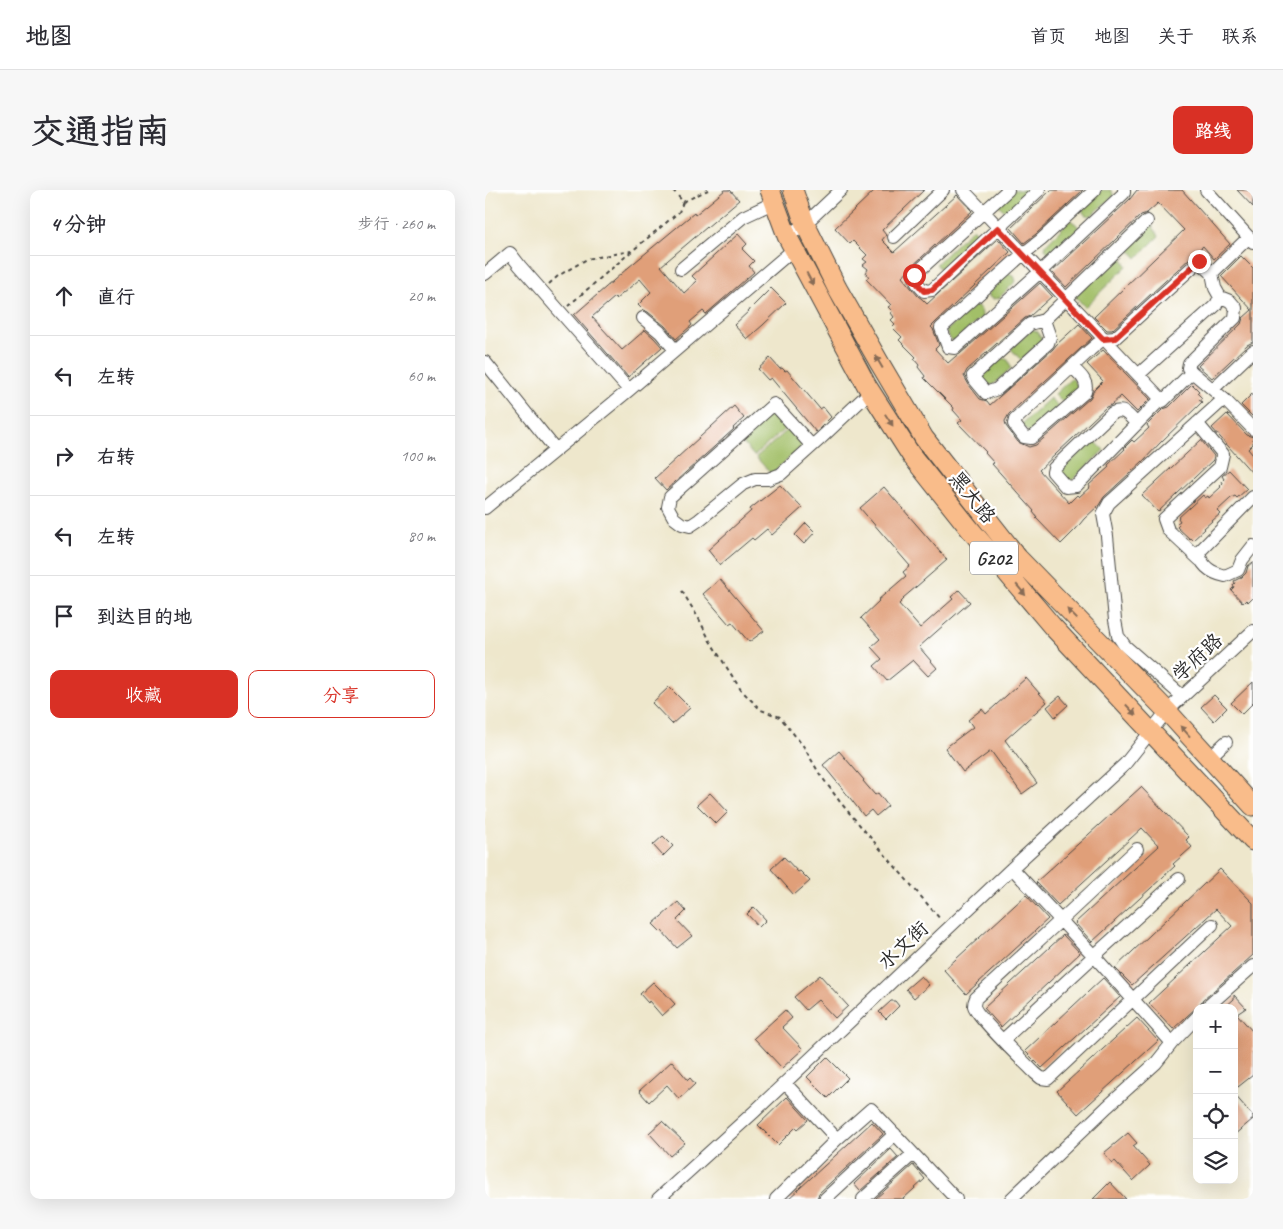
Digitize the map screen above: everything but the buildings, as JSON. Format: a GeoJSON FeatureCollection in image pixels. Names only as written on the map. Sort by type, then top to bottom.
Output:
{"type":"FeatureCollection","features":[{"type":"Feature","properties":{"kind":"highway","name":"G202"},"geometry":{"type":"LineString","coordinates":[[793,190],[805,224]]}},
{"type":"Feature","properties":{"kind":"highway","name":"G202"},"geometry":{"type":"LineString","coordinates":[[772,196],[791,242]]}},
{"type":"Feature","properties":{"kind":"highway","name":"黑大路"},"geometry":{"type":"LineString","coordinates":[[805,224],[842,296],[924,438],[1018,558],[1167,711],[1209,758],[1251,799]]}},
{"type":"Feature","properties":{"kind":"highway","name":"黑大路"},"geometry":{"type":"LineString","coordinates":[[791,242],[871,391],[911,455],[969,528],[1052,626],[1253,841]]}},
{"type":"Feature","properties":{"kind":"street"},"geometry":{"type":"LineString","coordinates":[[485,508],[675,350],[791,242],[805,224],[841,190]]}},
{"type":"Feature","properties":{"kind":"street"},"geometry":{"type":"LineString","coordinates":[[894,237],[943,190]]}},
{"type":"Feature","properties":{"kind":"street"},"geometry":{"type":"LineString","coordinates":[[963,190],[1161,399]]}},
{"type":"Feature","properties":{"kind":"street"},"geometry":{"type":"LineString","coordinates":[[1008,190],[914,275],[917,283],[924,291],[932,290],[1039,190]]}},
{"type":"Feature","properties":{"kind":"street"},"geometry":{"type":"LineString","coordinates":[[1095,190],[941,328],[948,347],[955,348],[1040,272],[1124,190]]}},
{"type":"Feature","properties":{"kind":"street"},"geometry":{"type":"LineString","coordinates":[[1205,190],[1250,233],[1212,273]]}},
{"type":"Feature","properties":{"kind":"street"},"geometry":{"type":"LineString","coordinates":[[681,269],[743,217],[772,196]]}},
{"type":"Feature","properties":{"kind":"street"},"geometry":{"type":"LineString","coordinates":[[1044,320],[1050,336],[1048,343],[997,389],[986,393],[973,376],[1030,324],[1044,320],[1147,221]]}},
{"type":"Feature","properties":{"kind":"street"},"geometry":{"type":"LineString","coordinates":[[485,274],[510,253],[629,390]]}},
{"type":"Feature","properties":{"kind":"street"},"geometry":{"type":"LineString","coordinates":[[1072,367],[1084,380],[1087,388],[1085,392],[1035,436],[1031,438],[1024,437],[1014,424],[1015,420],[1072,367],[1103,339],[1115,338],[1199,261],[1212,273],[1215,288],[1220,297],[1231,301],[1236,308],[1235,318],[1189,363],[1187,368],[1224,399],[1253,429]]}},
{"type":"Feature","properties":{"kind":"street"},"geometry":{"type":"LineString","coordinates":[[1138,375],[1216,305],[1220,297]]}},
{"type":"Feature","properties":{"kind":"street"},"geometry":{"type":"LineString","coordinates":[[643,318],[660,332],[675,350]]}},
{"type":"Feature","properties":{"kind":"street"},"geometry":{"type":"LineString","coordinates":[[1213,389],[1253,351]]}},
{"type":"Feature","properties":{"kind":"street"},"geometry":{"type":"LineString","coordinates":[[485,362],[556,450]]}},
{"type":"Feature","properties":{"kind":"street"},"geometry":{"type":"LineString","coordinates":[[1137,424],[1125,412],[1118,410],[1112,413],[1054,468],[1053,472],[1066,487],[1076,486],[1137,424],[1161,399],[1163,401],[1192,372]]}},
{"type":"Feature","properties":{"kind":"street"},"geometry":{"type":"LineString","coordinates":[[812,446],[774,404],[670,497],[668,508],[674,518],[682,524],[690,526],[743,484],[755,479],[768,480],[781,474],[812,446],[871,391]]}},
{"type":"Feature","properties":{"kind":"street"},"geometry":{"type":"LineString","coordinates":[[1182,696],[1125,646],[1118,636],[1103,514],[1109,503],[1224,399]]}},
{"type":"Feature","properties":{"kind":"street"},"geometry":{"type":"LineString","coordinates":[[1197,423],[1223,454],[1220,467],[1164,520],[1169,530],[1213,573],[1225,576],[1238,570],[1242,560],[1253,546]]}},
{"type":"Feature","properties":{"kind":"street"},"geometry":{"type":"LineString","coordinates":[[1200,560],[1199,552],[1253,497]]}},
{"type":"Feature","properties":{"kind":"street","name":"学府路"},"geometry":{"type":"LineString","coordinates":[[1167,711],[1253,631]]}},
{"type":"Feature","properties":{"kind":"street","name":"水文街"},"geometry":{"type":"LineString","coordinates":[[658,1199],[785,1083],[948,928],[1125,764],[1167,711]]}},
{"type":"Feature","properties":{"kind":"street"},"geometry":{"type":"LineString","coordinates":[[1209,758],[1226,742]]}},
{"type":"Feature","properties":{"kind":"street"},"geometry":{"type":"LineString","coordinates":[[1137,849],[976,998],[974,1004],[976,1011],[992,1030],[1035,1073],[1041,1078],[1048,1079],[1212,925]]}},
{"type":"Feature","properties":{"kind":"street"},"geometry":{"type":"LineString","coordinates":[[1012,868],[1172,1043]]}},
{"type":"Feature","properties":{"kind":"street"},"geometry":{"type":"LineString","coordinates":[[1003,1040],[1179,879]]}},
{"type":"Feature","properties":{"kind":"street"},"geometry":{"type":"LineString","coordinates":[[1210,1004],[1253,966]]}},
{"type":"Feature","properties":{"kind":"street"},"geometry":{"type":"LineString","coordinates":[[1011,1199],[1156,1063],[1193,1021]]}},
{"type":"Feature","properties":{"kind":"street"},"geometry":{"type":"LineString","coordinates":[[785,1083],[837,1139]]}},
{"type":"Feature","properties":{"kind":"street"},"geometry":{"type":"LineString","coordinates":[[776,1199],[837,1139],[871,1110],[956,1199]]}},
{"type":"Feature","properties":{"kind":"street"},"geometry":{"type":"LineString","coordinates":[[825,1199],[895,1134]]}},
{"type":"Feature","properties":{"kind":"street"},"geometry":{"type":"LineString","coordinates":[[863,1199],[913,1154]]}},
{"type":"Feature","properties":{"kind":"path"},"geometry":{"type":"LineString","coordinates":[[673,190],[683,202]]}},
{"type":"Feature","properties":{"kind":"path"},"geometry":{"type":"LineString","coordinates":[[561,313],[632,250],[679,212],[683,202],[708,190]]}},
{"type":"Feature","properties":{"kind":"path"},"geometry":{"type":"LineString","coordinates":[[542,291],[559,276],[587,259],[632,250]]}},
{"type":"Feature","properties":{"kind":"path"},"geometry":{"type":"LineString","coordinates":[[682,591],[710,641],[741,690],[761,710],[780,717],[804,747],[819,773],[841,802],[887,859],[948,928]]}},
{"type":"Feature","properties":{"kind":"green space"},"geometry":{"type":"Polygon","coordinates":[[[1014,190],[1034,190],[1007,214],[998,204],[1014,190]]]}},
{"type":"Feature","properties":{"kind":"green space"},"geometry":{"type":"Polygon","coordinates":[[[1102,190],[1111,190],[1114,196],[1091,216],[1085,215],[1083,207],[1102,190]]]}},
{"type":"Feature","properties":{"kind":"green space"},"geometry":{"type":"Polygon","coordinates":[[[1070,220],[1079,228],[1055,253],[1050,254],[1045,249],[1046,244],[1070,220]]]}},
{"type":"Feature","properties":{"kind":"green space"},"geometry":{"type":"Polygon","coordinates":[[[1151,224],[1159,236],[1137,258],[1126,248],[1151,224]]]}},
{"type":"Feature","properties":{"kind":"green space"},"geometry":{"type":"Polygon","coordinates":[[[973,228],[982,237],[944,273],[936,264],[973,228]]]}},
{"type":"Feature","properties":{"kind":"green space"},"geometry":{"type":"Polygon","coordinates":[[[1118,254],[1127,266],[1085,307],[1075,296],[1118,254]]]}},
{"type":"Feature","properties":{"kind":"green space"},"geometry":{"type":"Polygon","coordinates":[[[1009,273],[1014,276],[1016,281],[999,298],[989,297],[989,292],[1009,273]]]}},
{"type":"Feature","properties":{"kind":"green space"},"geometry":{"type":"Polygon","coordinates":[[[975,305],[981,310],[982,317],[955,341],[950,340],[946,331],[975,305]]]}},
{"type":"Feature","properties":{"kind":"green space"},"geometry":{"type":"Polygon","coordinates":[[[1032,329],[1038,332],[1042,340],[1021,360],[1011,349],[1032,329]]]}},
{"type":"Feature","properties":{"kind":"green space"},"geometry":{"type":"Polygon","coordinates":[[[1002,358],[1008,360],[1011,368],[993,385],[989,385],[981,376],[1002,358]]]}},
{"type":"Feature","properties":{"kind":"green space"},"geometry":{"type":"Polygon","coordinates":[[[1072,378],[1078,387],[1078,392],[1064,403],[1055,394],[1072,378]]]}},
{"type":"Feature","properties":{"kind":"green space"},"geometry":{"type":"Polygon","coordinates":[[[1050,398],[1059,408],[1032,433],[1028,431],[1021,425],[1050,398]]]}},
{"type":"Feature","properties":{"kind":"green space"},"geometry":{"type":"Polygon","coordinates":[[[770,413],[775,413],[788,426],[754,456],[740,440],[770,413]]]}},
{"type":"Feature","properties":{"kind":"green space"},"geometry":{"type":"Polygon","coordinates":[[[789,429],[801,443],[801,448],[771,474],[756,457],[789,429]]]}},
{"type":"Feature","properties":{"kind":"green space"},"geometry":{"type":"Polygon","coordinates":[[[1094,440],[1104,450],[1071,481],[1067,479],[1060,471],[1094,440]]]}},
{"type":"Feature","properties":{"kind":"route"},"geometry":{"type":"LineString","coordinates":[[914,275],[917,283],[924,291],[932,290],[998,228],[1103,339],[1115,338],[1199,261]]}}]}
